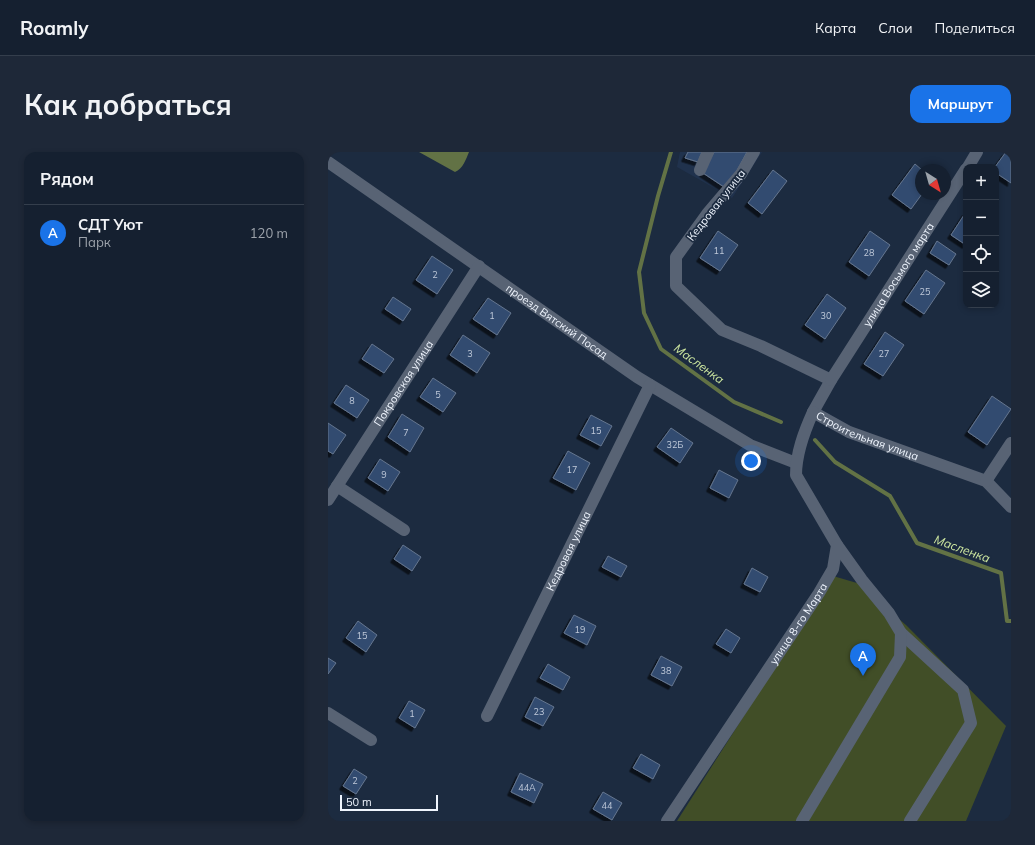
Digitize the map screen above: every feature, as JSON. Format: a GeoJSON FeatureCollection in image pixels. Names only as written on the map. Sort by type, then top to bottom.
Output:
{"type":"FeatureCollection","features":[{"type":"Feature","properties":{"kind":"street"},"geometry":{"type":"LineString","coordinates":[[700,170],[708,152]]}},
{"type":"Feature","properties":{"kind":"street","name":"Кедровая улица"},"geometry":{"type":"LineString","coordinates":[[754,152],[741,174],[707,214],[676,258],[676,286],[722,330],[761,346],[831,380]]}},
{"type":"Feature","properties":{"kind":"street","name":"улица Восьмого марта"},"geometry":{"type":"LineString","coordinates":[[970,164],[977,152]]}},
{"type":"Feature","properties":{"kind":"street","name":"проезд Вятский Посад"},"geometry":{"type":"LineString","coordinates":[[328,162],[637,377],[750,445],[796,463]]}},
{"type":"Feature","properties":{"kind":"street","name":"улица Восьмого марта"},"geometry":{"type":"LineString","coordinates":[[831,380],[963,174]]}},
{"type":"Feature","properties":{"kind":"street","name":"Покровская улица"},"geometry":{"type":"LineString","coordinates":[[328,500],[479,266]]}},
{"type":"Feature","properties":{"kind":"street","name":"Строительная улица"},"geometry":{"type":"LineString","coordinates":[[831,380],[813,412],[849,432],[986,481],[1011,507]]}},
{"type":"Feature","properties":{"kind":"street","name":"Кедровая улица"},"geometry":{"type":"LineString","coordinates":[[487,716],[650,385]]}},
{"type":"Feature","properties":{"kind":"street"},"geometry":{"type":"LineString","coordinates":[[813,412],[804,432],[796,463],[796,475],[837,545],[862,580],[889,613],[901,633],[963,690],[971,723],[910,821]]}},
{"type":"Feature","properties":{"kind":"street"},"geometry":{"type":"LineString","coordinates":[[986,481],[1011,443]]}},
{"type":"Feature","properties":{"kind":"street"},"geometry":{"type":"LineString","coordinates":[[337,486],[404,530]]}},
{"type":"Feature","properties":{"kind":"street","name":"улица 8-го Марта"},"geometry":{"type":"LineString","coordinates":[[667,821],[819,593],[833,569],[837,545]]}},
{"type":"Feature","properties":{"kind":"street"},"geometry":{"type":"LineString","coordinates":[[802,821],[900,657],[901,633]]}},
{"type":"Feature","properties":{"kind":"street"},"geometry":{"type":"LineString","coordinates":[[328,713],[371,740]]}},
{"type":"Feature","properties":{"kind":"shaded area"},"geometry":{"type":"Polygon","coordinates":[[[419,152],[469,152],[462,166],[455,172],[419,152]]]}},
{"type":"Feature","properties":{"kind":"shaded area"},"geometry":{"type":"Polygon","coordinates":[[[680,152],[762,152],[732,198],[677,167],[680,152]]]}},
{"type":"Feature","properties":{"kind":"shaded area"},"geometry":{"type":"Polygon","coordinates":[[[833,576],[857,583],[906,625],[1006,726],[966,821],[677,821],[833,576]]]}},
{"type":"Feature","properties":{"kind":"building"},"geometry":{"type":"Polygon","coordinates":[[[688,152],[702,152],[698,162],[685,158],[688,152]]]}},
{"type":"Feature","properties":{"kind":"building"},"geometry":{"type":"Polygon","coordinates":[[[714,152],[747,152],[727,189],[703,173],[714,152]]]}},
{"type":"Feature","properties":{"kind":"building"},"geometry":{"type":"Polygon","coordinates":[[[1006,152],[1011,152],[1011,183],[999,175],[999,164],[997,164],[1006,152]]]}},
{"type":"Feature","properties":{"kind":"building"},"geometry":{"type":"Polygon","coordinates":[[[915,164],[915,200],[918,200],[911,209],[892,195],[915,164]]]}},
{"type":"Feature","properties":{"kind":"building"},"geometry":{"type":"Polygon","coordinates":[[[773,170],[787,181],[762,214],[748,203],[773,170]]]}},
{"type":"Feature","properties":{"kind":"building"},"geometry":{"type":"Polygon","coordinates":[[[963,217],[963,243],[951,235],[963,217]]]}},
{"type":"Feature","properties":{"kind":"building"},"geometry":{"type":"Polygon","coordinates":[[[718,231],[738,245],[720,271],[700,258],[718,231]]]}},
{"type":"Feature","properties":{"kind":"building"},"geometry":{"type":"Polygon","coordinates":[[[870,231],[890,245],[869,276],[849,262],[870,231]]]}},
{"type":"Feature","properties":{"kind":"building"},"geometry":{"type":"Polygon","coordinates":[[[937,241],[956,254],[949,265],[930,253],[937,241]]]}},
{"type":"Feature","properties":{"kind":"building"},"geometry":{"type":"Polygon","coordinates":[[[432,256],[453,270],[437,294],[416,280],[432,256]]]}},
{"type":"Feature","properties":{"kind":"building"},"geometry":{"type":"Polygon","coordinates":[[[926,270],[945,283],[924,314],[905,301],[926,270]]]}},
{"type":"Feature","properties":{"kind":"building"},"geometry":{"type":"Polygon","coordinates":[[[827,294],[846,308],[825,339],[805,325],[827,294]]]}},
{"type":"Feature","properties":{"kind":"building"},"geometry":{"type":"Polygon","coordinates":[[[393,297],[411,309],[403,321],[385,309],[393,297]]]}},
{"type":"Feature","properties":{"kind":"building"},"geometry":{"type":"Polygon","coordinates":[[[488,298],[511,313],[497,335],[473,319],[488,298]]]}},
{"type":"Feature","properties":{"kind":"building"},"geometry":{"type":"Polygon","coordinates":[[[885,332],[904,345],[883,376],[864,364],[885,332]]]}},
{"type":"Feature","properties":{"kind":"building"},"geometry":{"type":"Polygon","coordinates":[[[463,335],[490,353],[477,373],[450,355],[463,335]]]}},
{"type":"Feature","properties":{"kind":"building"},"geometry":{"type":"Polygon","coordinates":[[[372,344],[394,359],[384,373],[362,359],[372,344]]]}},
{"type":"Feature","properties":{"kind":"building"},"geometry":{"type":"Polygon","coordinates":[[[433,378],[456,393],[443,412],[420,397],[433,378]]]}},
{"type":"Feature","properties":{"kind":"building"},"geometry":{"type":"Polygon","coordinates":[[[346,385],[369,400],[357,418],[334,403],[346,385]]]}},
{"type":"Feature","properties":{"kind":"building"},"geometry":{"type":"Polygon","coordinates":[[[992,396],[1011,409],[987,445],[968,432],[992,396]]]}},
{"type":"Feature","properties":{"kind":"building"},"geometry":{"type":"Polygon","coordinates":[[[402,414],[424,428],[410,452],[388,437],[402,414]]]}},
{"type":"Feature","properties":{"kind":"building"},"geometry":{"type":"Polygon","coordinates":[[[591,415],[612,426],[601,446],[580,435],[591,415]]]}},
{"type":"Feature","properties":{"kind":"building"},"geometry":{"type":"Polygon","coordinates":[[[328,423],[346,435],[333,454],[328,451],[328,423]]]}},
{"type":"Feature","properties":{"kind":"building"},"geometry":{"type":"Polygon","coordinates":[[[671,428],[693,443],[680,463],[657,447],[671,428]]]}},
{"type":"Feature","properties":{"kind":"building"},"geometry":{"type":"Polygon","coordinates":[[[568,451],[590,463],[576,490],[553,478],[568,451]]]}},
{"type":"Feature","properties":{"kind":"building"},"geometry":{"type":"Polygon","coordinates":[[[380,459],[400,472],[388,491],[368,478],[380,459]]]}},
{"type":"Feature","properties":{"kind":"building"},"geometry":{"type":"Polygon","coordinates":[[[719,470],[738,480],[729,498],[710,488],[719,470]]]}},
{"type":"Feature","properties":{"kind":"building"},"geometry":{"type":"Polygon","coordinates":[[[403,545],[421,557],[412,571],[394,559],[403,545]]]}},
{"type":"Feature","properties":{"kind":"building"},"geometry":{"type":"Polygon","coordinates":[[[608,556],[627,566],[621,577],[602,567],[608,556]]]}},
{"type":"Feature","properties":{"kind":"building"},"geometry":{"type":"Polygon","coordinates":[[[752,568],[768,577],[760,592],[744,584],[752,568]]]}},
{"type":"Feature","properties":{"kind":"building"},"geometry":{"type":"Polygon","coordinates":[[[574,615],[596,626],[587,645],[564,633],[574,615]]]}},
{"type":"Feature","properties":{"kind":"building"},"geometry":{"type":"Polygon","coordinates":[[[358,621],[377,635],[366,652],[346,638],[358,621]]]}},
{"type":"Feature","properties":{"kind":"building"},"geometry":{"type":"Polygon","coordinates":[[[726,629],[740,638],[731,653],[716,644],[726,629]]]}},
{"type":"Feature","properties":{"kind":"building"},"geometry":{"type":"Polygon","coordinates":[[[661,656],[682,667],[672,686],[651,675],[661,656]]]}},
{"type":"Feature","properties":{"kind":"building"},"geometry":{"type":"Polygon","coordinates":[[[328,658],[336,663],[328,674],[328,658]]]}},
{"type":"Feature","properties":{"kind":"building"},"geometry":{"type":"Polygon","coordinates":[[[548,664],[570,677],[563,690],[540,678],[548,664]]]}},
{"type":"Feature","properties":{"kind":"building"},"geometry":{"type":"Polygon","coordinates":[[[535,697],[554,707],[543,726],[525,717],[535,697]]]}},
{"type":"Feature","properties":{"kind":"building"},"geometry":{"type":"Polygon","coordinates":[[[409,701],[425,710],[415,728],[399,718],[409,701]]]}},
{"type":"Feature","properties":{"kind":"building"},"geometry":{"type":"Polygon","coordinates":[[[641,754],[660,765],[653,779],[633,768],[641,754]]]}},
{"type":"Feature","properties":{"kind":"building"},"geometry":{"type":"Polygon","coordinates":[[[354,769],[367,777],[356,794],[343,786],[354,769]]]}},
{"type":"Feature","properties":{"kind":"building"},"geometry":{"type":"Polygon","coordinates":[[[520,773],[543,784],[534,803],[511,792],[520,773]]]}},
{"type":"Feature","properties":{"kind":"building"},"geometry":{"type":"Polygon","coordinates":[[[603,792],[622,803],[612,820],[593,809],[603,792]]]}},
{"type":"Feature","properties":{"kind":"waterway","name":"Масленка"},"geometry":{"type":"LineString","coordinates":[[671,152],[658,196],[639,272],[644,313],[661,349],[734,402],[781,422]]}},
{"type":"Feature","properties":{"kind":"waterway","name":"Масленка"},"geometry":{"type":"LineString","coordinates":[[815,440],[835,462],[890,496],[917,543],[1001,573],[1007,621],[1011,621]]}},
{"type":"Feature","properties":{"kind":"place","name":"СДТ Уют"},"geometry":{"type":"Point","coordinates":[863,676]}}]}
